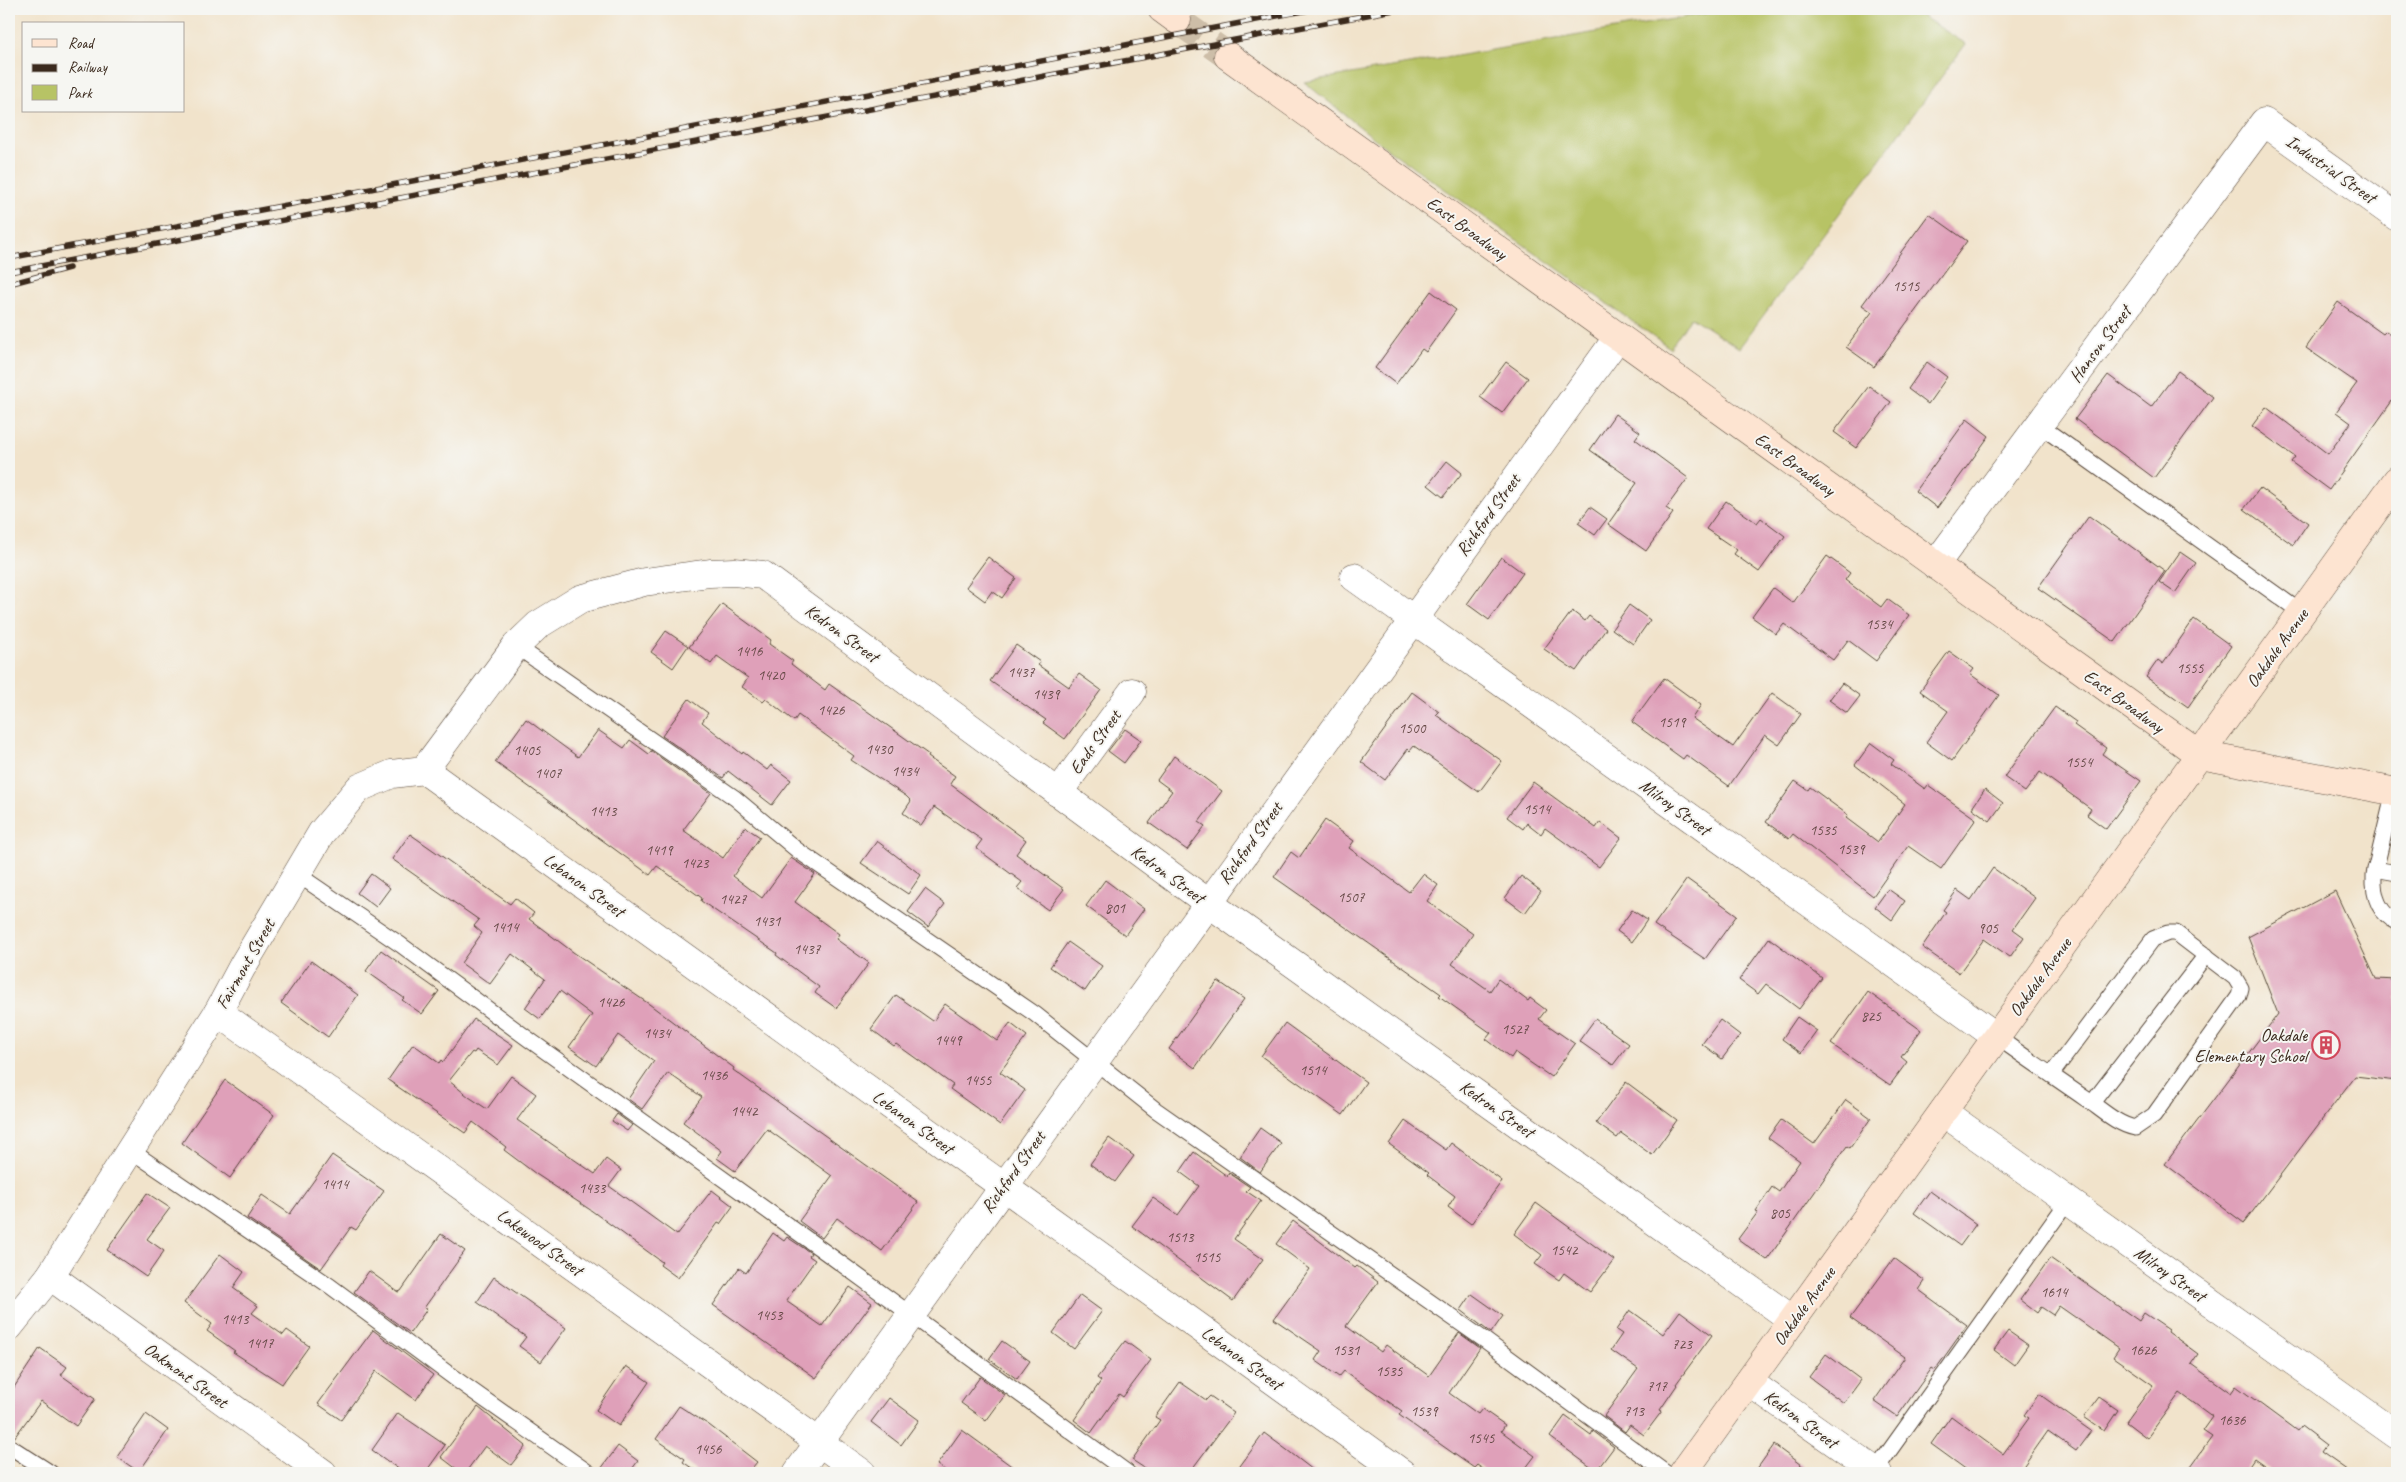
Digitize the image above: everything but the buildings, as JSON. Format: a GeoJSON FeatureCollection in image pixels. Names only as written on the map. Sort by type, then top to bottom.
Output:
{"type":"FeatureCollection","features":[{"type":"Feature","properties":{"kind":"street","name":"East Broadway"},"geometry":{"type":"LineString","coordinates":[[1228,56],[2200,755],[2396,792]]}},
{"type":"Feature","properties":{"kind":"street","name":"Industrial Street"},"geometry":{"type":"LineString","coordinates":[[2264,122],[2397,217]]}},
{"type":"Feature","properties":{"kind":"street","name":"Hanson Street"},"geometry":{"type":"LineString","coordinates":[[1935,565],[2264,122]]}},
{"type":"Feature","properties":{"kind":"street","name":"Richford Street"},"geometry":{"type":"LineString","coordinates":[[797,1473],[1207,902],[1618,337]]}},
{"type":"Feature","properties":{"kind":"street","name":"Oakdale Avenue"},"geometry":{"type":"LineString","coordinates":[[1683,1473],[2397,480]]}},
{"type":"Feature","properties":{"kind":"street","name":"Kedron Street"},"geometry":{"type":"LineString","coordinates":[[516,646],[538,624],[580,598],[644,582],[710,573],[734,572],[763,575],[1207,902],[1793,1320]]}},
{"type":"Feature","properties":{"kind":"street","name":"Milroy Street"},"geometry":{"type":"LineString","coordinates":[[1354,577],[1997,1037]]}},
{"type":"Feature","properties":{"kind":"street"},"geometry":{"type":"LineString","coordinates":[[424,770],[516,646]]}},
{"type":"Feature","properties":{"kind":"street","name":"Eads Street"},"geometry":{"type":"LineString","coordinates":[[1058,793],[1132,692]]}},
{"type":"Feature","properties":{"kind":"street","name":"Fairmont Street"},"geometry":{"type":"LineString","coordinates":[[9,1327],[50,1276],[218,1012],[322,832],[359,788],[392,774],[424,770]]}},
{"type":"Feature","properties":{"kind":"street","name":"Lebanon Street"},"geometry":{"type":"LineString","coordinates":[[424,770],[1402,1473]]}},
{"type":"Feature","properties":{"kind":"street","name":"Lakewood Street"},"geometry":{"type":"LineString","coordinates":[[218,1012],[862,1473]]}},
{"type":"Feature","properties":{"kind":"street","name":"Milroy Street"},"geometry":{"type":"LineString","coordinates":[[1943,1112],[2397,1435]]}},
{"type":"Feature","properties":{"kind":"street","name":"Oakmont Street"},"geometry":{"type":"LineString","coordinates":[[50,1276],[323,1473]]}},
{"type":"Feature","properties":{"kind":"street","name":"Kedron Street"},"geometry":{"type":"LineString","coordinates":[[1750,1382],[1876,1472]]}},
{"type":"Feature","properties":{"kind":"lane"},"geometry":{"type":"LineString","coordinates":[[2039,425],[2302,613]]}},
{"type":"Feature","properties":{"kind":"lane"},"geometry":{"type":"LineString","coordinates":[[516,646],[735,798],[797,850],[1035,1014],[1156,1110],[1486,1341],[1666,1473]]}},
{"type":"Feature","properties":{"kind":"lane"},"geometry":{"type":"LineString","coordinates":[[2396,792],[2375,869],[2374,886],[2376,900],[2383,912],[2397,922]]}},
{"type":"Feature","properties":{"kind":"lane"},"geometry":{"type":"LineString","coordinates":[[2375,869],[2397,873]]}},
{"type":"Feature","properties":{"kind":"lane"},"geometry":{"type":"LineString","coordinates":[[297,874],[401,945],[1128,1473]]}},
{"type":"Feature","properties":{"kind":"lane"},"geometry":{"type":"LineString","coordinates":[[1997,1037],[2092,1104],[2124,1126],[2135,1128],[2154,1115],[2239,996],[2241,988],[2235,978],[2176,933],[2168,933],[2153,939],[2051,1075]]}},
{"type":"Feature","properties":{"kind":"lane"},"geometry":{"type":"LineString","coordinates":[[2092,1104],[2206,955]]}},
{"type":"Feature","properties":{"kind":"lane"},"geometry":{"type":"LineString","coordinates":[[130,1150],[330,1286],[457,1380],[589,1473]]}},
{"type":"Feature","properties":{"kind":"lane"},"geometry":{"type":"LineString","coordinates":[[1876,1472],[2068,1201]]}},
{"type":"Feature","properties":{"kind":"lane"},"geometry":{"type":"LineString","coordinates":[[9,1446],[51,1473]]}},
{"type":"Feature","properties":{"kind":"green space"},"geometry":{"type":"Polygon","coordinates":[[[1732,9],[1911,9],[1966,44],[1739,348],[1691,317],[1670,348],[1385,147],[1304,82],[1732,9]]]}},
{"type":"Feature","properties":{"kind":"tunnel"},"geometry":{"type":"LineString","coordinates":[[1177,20],[1228,56]]}},
{"type":"Feature","properties":{"kind":"railway"},"geometry":{"type":"LineString","coordinates":[[9,258],[1314,9]]}},
{"type":"Feature","properties":{"kind":"railway"},"geometry":{"type":"LineString","coordinates":[[9,272],[1399,9]]}},
{"type":"Feature","properties":{"kind":"railway"},"geometry":{"type":"LineString","coordinates":[[9,284],[69,268]]}},
{"type":"Feature","properties":{"kind":"place","name":"Oakdale Elementary School"},"geometry":{"type":"Point","coordinates":[2326,1045]}}]}
